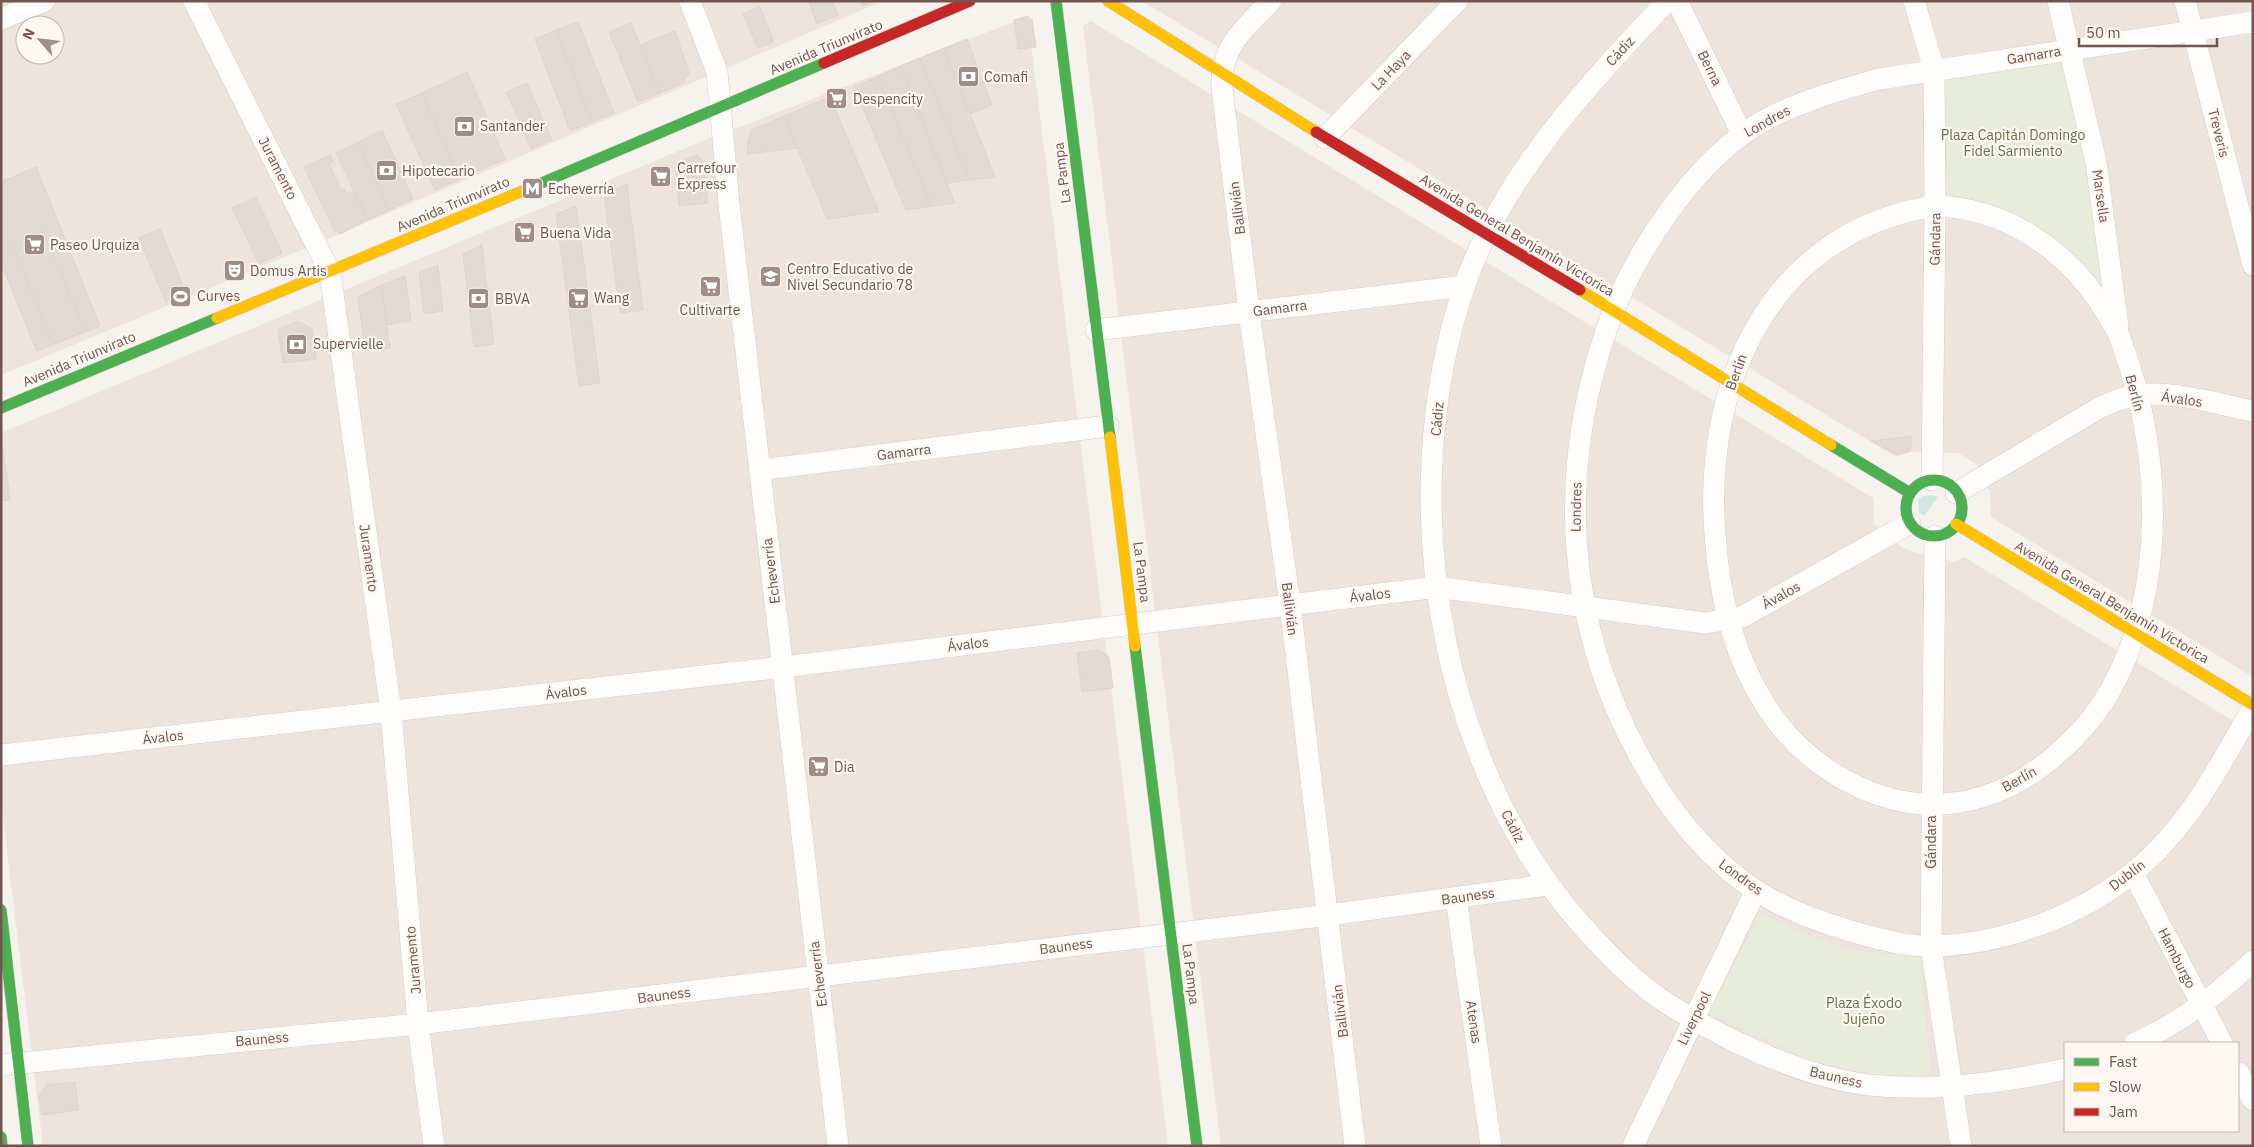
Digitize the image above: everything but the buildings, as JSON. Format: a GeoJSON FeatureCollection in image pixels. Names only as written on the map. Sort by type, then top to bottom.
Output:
{"type":"FeatureCollection","features":[{"type":"Feature","properties":{"kind":"street"},"geometry":{"type":"LineString","coordinates":[[1,19],[44,1]]}},
{"type":"Feature","properties":{"kind":"street","name":"Juramento"},"geometry":{"type":"LineString","coordinates":[[194,1],[330,272],[391,712],[418,1024],[434,1146]]}},
{"type":"Feature","properties":{"kind":"street","name":"Echeverría"},"geometry":{"type":"LineString","coordinates":[[690,1],[717,72],[782,667],[838,1146]]}},
{"type":"Feature","properties":{"kind":"street","name":"Avenida Triunvirato"},"geometry":{"type":"LineString","coordinates":[[1,408],[330,272],[970,1]]}},
{"type":"Feature","properties":{"kind":"street","name":"La Pampa"},"geometry":{"type":"LineString","coordinates":[[1056,1],[1198,1146]]}},
{"type":"Feature","properties":{"kind":"street","name":"Avenida General Benjamín Victorica"},"geometry":{"type":"LineString","coordinates":[[1108,1],[1325,138],[1488,234],[1910,493]]}},
{"type":"Feature","properties":{"kind":"street"},"geometry":{"type":"LineString","coordinates":[[1221,73],[1230,45],[1271,1]]}},
{"type":"Feature","properties":{"kind":"street","name":"La Haya"},"geometry":{"type":"LineString","coordinates":[[1325,138],[1457,1]]}},
{"type":"Feature","properties":{"kind":"street","name":"Cádiz"},"geometry":{"type":"LineString","coordinates":[[1547,885],[1517,837],[1478,756],[1467,722],[1442,626],[1432,539],[1432,490],[1439,393],[1448,348],[1465,286],[1488,234],[1546,138],[1608,64],[1667,1]]}},
{"type":"Feature","properties":{"kind":"street","name":"Berna"},"geometry":{"type":"LineString","coordinates":[[1677,1],[1742,134]]}},
{"type":"Feature","properties":{"kind":"street","name":"Gándara"},"geometry":{"type":"LineString","coordinates":[[1914,1],[1934,69],[1935,206],[1932,480]]}},
{"type":"Feature","properties":{"kind":"street","name":"Marsella"},"geometry":{"type":"LineString","coordinates":[[2058,1],[2096,162],[2119,334]]}},
{"type":"Feature","properties":{"kind":"street","name":"Treveris"},"geometry":{"type":"LineString","coordinates":[[2185,1],[2253,265]]}},
{"type":"Feature","properties":{"kind":"street","name":"Gamarra"},"geometry":{"type":"LineString","coordinates":[[1934,69],[2253,22]]}},
{"type":"Feature","properties":{"kind":"street","name":"Londres"},"geometry":{"type":"LineString","coordinates":[[1931,946],[1889,941],[1838,928],[1802,913],[1756,890],[1714,858],[1688,830],[1650,775],[1611,698],[1584,607],[1578,576],[1575,538],[1579,445],[1588,393],[1613,311],[1633,268],[1654,233],[1676,203],[1695,180],[1742,134],[1764,120],[1822,95],[1879,79],[1934,69]]}},
{"type":"Feature","properties":{"kind":"street","name":"Ballivián"},"geometry":{"type":"LineString","coordinates":[[1221,73],[1249,312],[1290,604],[1329,915],[1355,1146]]}},
{"type":"Feature","properties":{"kind":"street","name":"Berlín"},"geometry":{"type":"LineString","coordinates":[[1935,206],[1958,206],[1980,212],[2018,228],[2048,246],[2068,263],[2094,293],[2119,334],[2145,428],[2150,462],[2152,522],[2149,566],[2134,633],[2110,690],[2092,717],[2072,741],[2048,762],[2021,780],[1992,794],[1961,803],[1931,805],[1899,801],[1868,792],[1839,777],[1812,758],[1789,736],[1768,711],[1752,683],[1728,620],[1716,553],[1714,510],[1716,450],[1730,383],[1741,353],[1770,305],[1796,275],[1820,254],[1846,236],[1874,222],[1904,211],[1935,206]]}},
{"type":"Feature","properties":{"kind":"street","name":"Gamarra"},"geometry":{"type":"LineString","coordinates":[[1096,330],[1465,286]]}},
{"type":"Feature","properties":{"kind":"street","name":"Ávalos"},"geometry":{"type":"LineString","coordinates":[[1956,493],[2099,408],[2136,395],[2164,394],[2253,411]]}},
{"type":"Feature","properties":{"kind":"street","name":"Gamarra"},"geometry":{"type":"LineString","coordinates":[[760,470],[1108,426]]}},
{"type":"Feature","properties":{"kind":"street"},"geometry":{"type":"LineString","coordinates":[[1932,480],[1946,483],[1956,493],[1961,508],[1956,524],[1947,532],[1935,536],[1921,533],[1910,523],[1906,508],[1910,493],[1920,484],[1932,480]]}},
{"type":"Feature","properties":{"kind":"street","name":"Ávalos"},"geometry":{"type":"LineString","coordinates":[[1,756],[782,667],[1437,587],[1705,622],[1728,620],[1742,617],[1910,523]]}},
{"type":"Feature","properties":{"kind":"street","name":"Avenida General Benjamín Victorica"},"geometry":{"type":"LineString","coordinates":[[1956,524],[2253,706]]}},
{"type":"Feature","properties":{"kind":"street","name":"Gándara"},"geometry":{"type":"LineString","coordinates":[[1935,536],[1931,946],[1961,1146]]}},
{"type":"Feature","properties":{"kind":"street","name":"Dublín"},"geometry":{"type":"LineString","coordinates":[[1931,946],[1988,940],[2058,917],[2098,896],[2133,873],[2183,822],[2214,776],[2253,706]]}},
{"type":"Feature","properties":{"kind":"street","name":"Hamburgo"},"geometry":{"type":"LineString","coordinates":[[2133,873],[2221,1042]]}},
{"type":"Feature","properties":{"kind":"street","name":"Bauness"},"geometry":{"type":"LineString","coordinates":[[10,1063],[418,1024],[1329,915],[1547,885],[1582,927],[1654,995],[1694,1020],[1767,1057],[1815,1074],[1869,1085],[1951,1086],[1998,1082],[2064,1069]]}},
{"type":"Feature","properties":{"kind":"street","name":"Liverpool"},"geometry":{"type":"LineString","coordinates":[[1633,1146],[1756,890]]}},
{"type":"Feature","properties":{"kind":"street","name":"Atenas"},"geometry":{"type":"LineString","coordinates":[[1456,898],[1491,1146]]}},
{"type":"Feature","properties":{"kind":"street"},"geometry":{"type":"LineString","coordinates":[[1,910],[10,1063],[28,1146]]}},
{"type":"Feature","properties":{"kind":"street"},"geometry":{"type":"LineString","coordinates":[[2137,1042],[2202,1006],[2253,961]]}},
{"type":"Feature","properties":{"kind":"street"},"geometry":{"type":"LineString","coordinates":[[2239,1074],[2253,1100]]}},
{"type":"Feature","properties":{"kind":"street"},"geometry":{"type":"LineString","coordinates":[[1,1137],[2,1146]]}},
{"type":"Feature","properties":{"kind":"shaded area"},"geometry":{"type":"Polygon","coordinates":[[[1,1],[883,1],[335,236],[1,375],[1,1]]]}},
{"type":"Feature","properties":{"kind":"shaded area"},"geometry":{"type":"Polygon","coordinates":[[[1142,1],[2253,1],[2253,677],[1991,517],[1990,491],[1976,464],[1958,453],[1910,452],[1896,457],[1142,1]]]}},
{"type":"Feature","properties":{"kind":"shaded area"},"geometry":{"type":"Polygon","coordinates":[[[1019,20],[1029,28],[1168,1146],[43,1146],[1,802],[1,433],[700,142],[1019,20]]]}},
{"type":"Feature","properties":{"kind":"shaded area"},"geometry":{"type":"Polygon","coordinates":[[[1091,21],[1873,498],[1874,524],[1900,546],[1910,551],[1955,562],[1964,557],[2253,733],[2253,1146],[1221,1146],[1083,26],[1091,21]]]}},
{"type":"Feature","properties":{"kind":"shaded area"},"geometry":{"type":"Polygon","coordinates":[[[1932,495],[1938,497],[1924,516],[1919,512],[1918,499],[1923,496],[1932,495]]]}},
{"type":"Feature","properties":{"kind":"green space","name":"Plaza Capitán Domingo Fidel Sarmiento"},"geometry":{"type":"Polygon","coordinates":[[[2047,60],[2061,66],[2069,75],[2108,282],[2101,287],[1995,212],[1948,192],[1944,85],[1954,77],[2047,60]]]}},
{"type":"Feature","properties":{"kind":"green space","name":"Plaza Éxodo Jujeño"},"geometry":{"type":"Polygon","coordinates":[[[1761,913],[1805,934],[1851,950],[1920,957],[1931,1075],[1885,1076],[1815,1062],[1709,1013],[1761,913]]]}},
{"type":"Feature","properties":{"kind":"traffic: fast"},"geometry":{"type":"LineString","coordinates":[[1056,1],[1110,437]]}},
{"type":"Feature","properties":{"kind":"traffic: fast"},"geometry":{"type":"LineString","coordinates":[[525,190],[824,63]]}},
{"type":"Feature","properties":{"kind":"traffic: fast"},"geometry":{"type":"LineString","coordinates":[[1,408],[217,318]]}},
{"type":"Feature","properties":{"kind":"traffic: fast"},"geometry":{"type":"LineString","coordinates":[[1831,445],[1910,493]]}},
{"type":"Feature","properties":{"kind":"traffic: fast"},"geometry":{"type":"LineString","coordinates":[[1934,480],[1954,488],[1962,508],[1954,528],[1934,536],[1914,528],[1906,508],[1914,488],[1934,480]]}},
{"type":"Feature","properties":{"kind":"traffic: fast"},"geometry":{"type":"LineString","coordinates":[[1135,646],[1197,1146]]}},
{"type":"Feature","properties":{"kind":"traffic: fast"},"geometry":{"type":"LineString","coordinates":[[1,910],[28,1146]]}},
{"type":"Feature","properties":{"kind":"traffic: fast"},"geometry":{"type":"LineString","coordinates":[[1,1137],[2,1146]]}},
{"type":"Feature","properties":{"kind":"traffic: slow"},"geometry":{"type":"LineString","coordinates":[[1108,1],[1316,132]]}},
{"type":"Feature","properties":{"kind":"traffic: slow"},"geometry":{"type":"LineString","coordinates":[[217,318],[525,190]]}},
{"type":"Feature","properties":{"kind":"traffic: slow"},"geometry":{"type":"LineString","coordinates":[[1580,290],[1831,445]]}},
{"type":"Feature","properties":{"kind":"traffic: slow"},"geometry":{"type":"LineString","coordinates":[[1110,437],[1135,646]]}},
{"type":"Feature","properties":{"kind":"traffic: slow"},"geometry":{"type":"LineString","coordinates":[[1956,524],[2253,705]]}},
{"type":"Feature","properties":{"kind":"traffic: jam"},"geometry":{"type":"LineString","coordinates":[[824,63],[970,1]]}},
{"type":"Feature","properties":{"kind":"traffic: jam"},"geometry":{"type":"LineString","coordinates":[[1316,132],[1580,290]]}},
{"type":"Feature","properties":{"kind":"place","name":"Comafi"},"geometry":{"type":"Point","coordinates":[968,77]}},
{"type":"Feature","properties":{"kind":"place","name":"Despencity"},"geometry":{"type":"Point","coordinates":[837,99]}},
{"type":"Feature","properties":{"kind":"place","name":"Santander"},"geometry":{"type":"Point","coordinates":[464,126]}},
{"type":"Feature","properties":{"kind":"place","name":"Hipotecario"},"geometry":{"type":"Point","coordinates":[386,171]}},
{"type":"Feature","properties":{"kind":"place","name":"Carrefour Express"},"geometry":{"type":"Point","coordinates":[661,176]}},
{"type":"Feature","properties":{"kind":"place","name":"Echeverría"},"geometry":{"type":"Point","coordinates":[532,189]}},
{"type":"Feature","properties":{"kind":"place","name":"Buena Vida"},"geometry":{"type":"Point","coordinates":[524,233]}},
{"type":"Feature","properties":{"kind":"place","name":"Paseo Urquiza"},"geometry":{"type":"Point","coordinates":[34,245]}},
{"type":"Feature","properties":{"kind":"place","name":"Domus Artis"},"geometry":{"type":"Point","coordinates":[234,271]}},
{"type":"Feature","properties":{"kind":"place","name":"Centro Educativo de Nivel Secundario 78"},"geometry":{"type":"Point","coordinates":[771,277]}},
{"type":"Feature","properties":{"kind":"place","name":"Cultivarte"},"geometry":{"type":"Point","coordinates":[710,287]}},
{"type":"Feature","properties":{"kind":"place","name":"Curves"},"geometry":{"type":"Point","coordinates":[181,296]}},
{"type":"Feature","properties":{"kind":"place","name":"Wang"},"geometry":{"type":"Point","coordinates":[578,298]}},
{"type":"Feature","properties":{"kind":"place","name":"BBVA"},"geometry":{"type":"Point","coordinates":[479,299]}},
{"type":"Feature","properties":{"kind":"place","name":"Supervielle"},"geometry":{"type":"Point","coordinates":[297,344]}},
{"type":"Feature","properties":{"kind":"place","name":"Dia"},"geometry":{"type":"Point","coordinates":[818,767]}}]}
